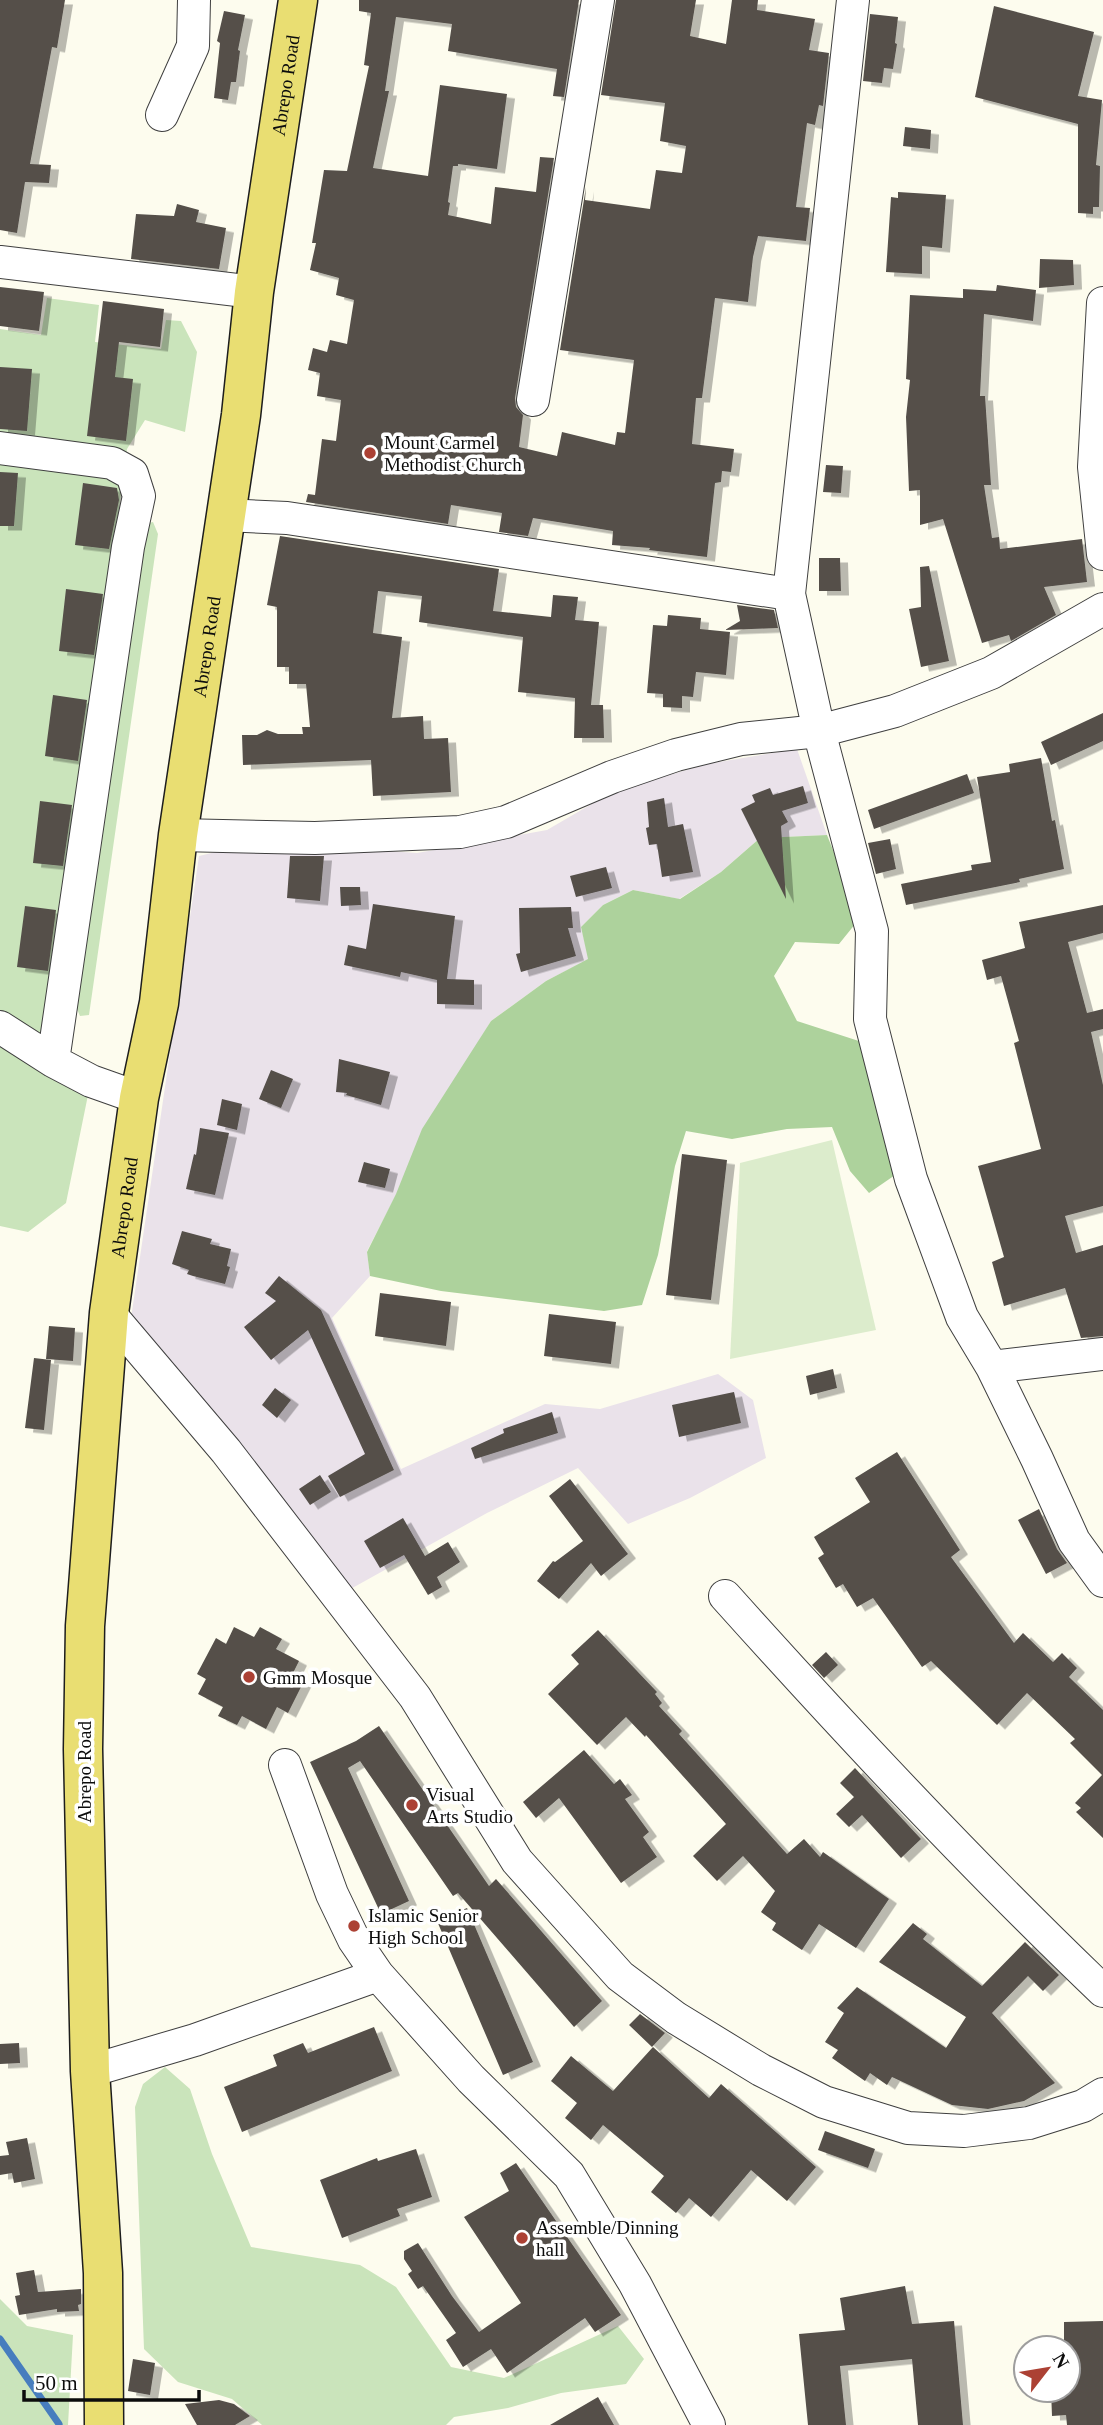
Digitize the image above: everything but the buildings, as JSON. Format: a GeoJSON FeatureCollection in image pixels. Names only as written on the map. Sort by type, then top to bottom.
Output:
{"type":"FeatureCollection","features":[{"type":"Feature","properties":{"kind":"main road","name":"Abrepo Road"},"geometry":{"type":"LineString","coordinates":[[104,2425],[103,2273],[90,2071],[83,1749],[85,1626],[109,1313],[139,1098],[159,1003],[178,835],[241,415],[254,292],[299,0]]}},
{"type":"Feature","properties":{"kind":"street"},"geometry":{"type":"LineString","coordinates":[[162,116],[193,46],[194,0]]}},
{"type":"Feature","properties":{"kind":"street"},"geometry":{"type":"LineString","coordinates":[[533,400],[598,0]]}},
{"type":"Feature","properties":{"kind":"street"},"geometry":{"type":"LineString","coordinates":[[853,0],[789,594],[819,731],[872,931],[870,1019],[911,1179],[962,1317],[992,1367],[1074,1541],[1103,1581]]}},
{"type":"Feature","properties":{"kind":"street"},"geometry":{"type":"LineString","coordinates":[[0,262],[254,292]]}},
{"type":"Feature","properties":{"kind":"street"},"geometry":{"type":"LineString","coordinates":[[1103,303],[1094,467],[1103,554]]}},
{"type":"Feature","properties":{"kind":"street"},"geometry":{"type":"LineString","coordinates":[[0,448],[113,463],[132,474],[138,495],[53,1061]]}},
{"type":"Feature","properties":{"kind":"street"},"geometry":{"type":"LineString","coordinates":[[225,515],[287,518],[789,594]]}},
{"type":"Feature","properties":{"kind":"street"},"geometry":{"type":"LineString","coordinates":[[178,835],[315,838],[460,832],[506,822],[612,777],[676,755],[741,739],[819,731],[895,711],[991,673],[1103,609]]}},
{"type":"Feature","properties":{"kind":"street"},"geometry":{"type":"LineString","coordinates":[[0,1027],[53,1061],[91,1081],[139,1098]]}},
{"type":"Feature","properties":{"kind":"street"},"geometry":{"type":"LineString","coordinates":[[109,1313],[226,1451],[415,1697],[517,1861],[620,1976],[676,2018],[761,2070],[824,2102],[908,2128],[964,2131],[1029,2123],[1083,2106],[1103,2094]]}},
{"type":"Feature","properties":{"kind":"street"},"geometry":{"type":"LineString","coordinates":[[992,1367],[1103,1354]]}},
{"type":"Feature","properties":{"kind":"street"},"geometry":{"type":"LineString","coordinates":[[725,1596],[820,1702],[1030,1922],[1103,1991]]}},
{"type":"Feature","properties":{"kind":"street"},"geometry":{"type":"LineString","coordinates":[[285,1765],[332,1894],[354,1940],[378,1975],[471,2079],[569,2175],[635,2284],[709,2425]]}},
{"type":"Feature","properties":{"kind":"street"},"geometry":{"type":"LineString","coordinates":[[90,2071],[195,2040],[378,1975]]}},
{"type":"Feature","properties":{"kind":"shaded area"},"geometry":{"type":"Polygon","coordinates":[[[797,749],[827,835],[760,838],[721,872],[679,899],[633,890],[603,905],[581,927],[589,959],[546,981],[491,1021],[459,1074],[367,1251],[370,1276],[332,1318],[401,1469],[545,1404],[600,1409],[718,1374],[753,1400],[766,1458],[690,1498],[628,1524],[578,1468],[487,1513],[347,1591],[130,1325],[199,856],[257,842],[417,853],[547,830],[614,791],[707,764],[797,749]]]}},
{"type":"Feature","properties":{"kind":"green space"},"geometry":{"type":"Polygon","coordinates":[[[47,298],[99,305],[95,342],[161,349],[166,320],[181,321],[197,352],[185,432],[145,420],[127,449],[47,1039],[37,1037],[0,1011],[0,329],[41,335],[47,298]]]}},
{"type":"Feature","properties":{"kind":"green space"},"geometry":{"type":"Polygon","coordinates":[[[153,522],[158,534],[89,1015],[80,1016],[70,993],[144,524],[153,522]]]}},
{"type":"Feature","properties":{"kind":"green space"},"geometry":{"type":"Polygon","coordinates":[[[827,835],[860,918],[839,944],[795,942],[774,976],[797,1021],[865,1043],[898,1173],[869,1193],[850,1171],[832,1127],[787,1129],[732,1139],[686,1131],[675,1166],[658,1255],[642,1305],[604,1311],[441,1291],[370,1276],[367,1252],[396,1194],[422,1129],[491,1021],[546,981],[588,959],[581,927],[603,905],[633,890],[680,899],[721,872],[760,838],[827,835]]]}},
{"type":"Feature","properties":{"kind":"green space"},"geometry":{"type":"Polygon","coordinates":[[[0,1035],[88,1095],[66,1203],[28,1232],[0,1226],[0,1035]]]}},
{"type":"Feature","properties":{"kind":"green space"},"geometry":{"type":"Polygon","coordinates":[[[832,1140],[876,1330],[730,1359],[740,1163],[832,1140]]]}},
{"type":"Feature","properties":{"kind":"green space"},"geometry":{"type":"Polygon","coordinates":[[[165,2067],[190,2089],[212,2154],[251,2247],[360,2265],[396,2287],[451,2367],[504,2378],[618,2326],[644,2359],[626,2384],[561,2393],[508,2408],[454,2417],[446,2425],[262,2425],[232,2399],[178,2382],[144,2349],[135,2107],[143,2084],[165,2067]]]}},
{"type":"Feature","properties":{"kind":"green space"},"geometry":{"type":"Polygon","coordinates":[[[0,2299],[27,2326],[73,2335],[68,2425],[0,2425],[0,2299]]]}},
{"type":"Feature","properties":{"kind":"waterway"},"geometry":{"type":"LineString","coordinates":[[0,2339],[59,2424]]}},
{"type":"Feature","properties":{"kind":"place","name":"Mount Carmel Methodist Church"},"geometry":{"type":"Point","coordinates":[370,453]}},
{"type":"Feature","properties":{"kind":"place","name":"Gmm Mosque"},"geometry":{"type":"Point","coordinates":[249,1677]}},
{"type":"Feature","properties":{"kind":"place","name":"Visual Arts Studio"},"geometry":{"type":"Point","coordinates":[412,1805]}},
{"type":"Feature","properties":{"kind":"place","name":"Islamic Senior High School"},"geometry":{"type":"Point","coordinates":[354,1926]}},
{"type":"Feature","properties":{"kind":"place","name":"Assemble/Dinning hall"},"geometry":{"type":"Point","coordinates":[522,2238]}}]}
